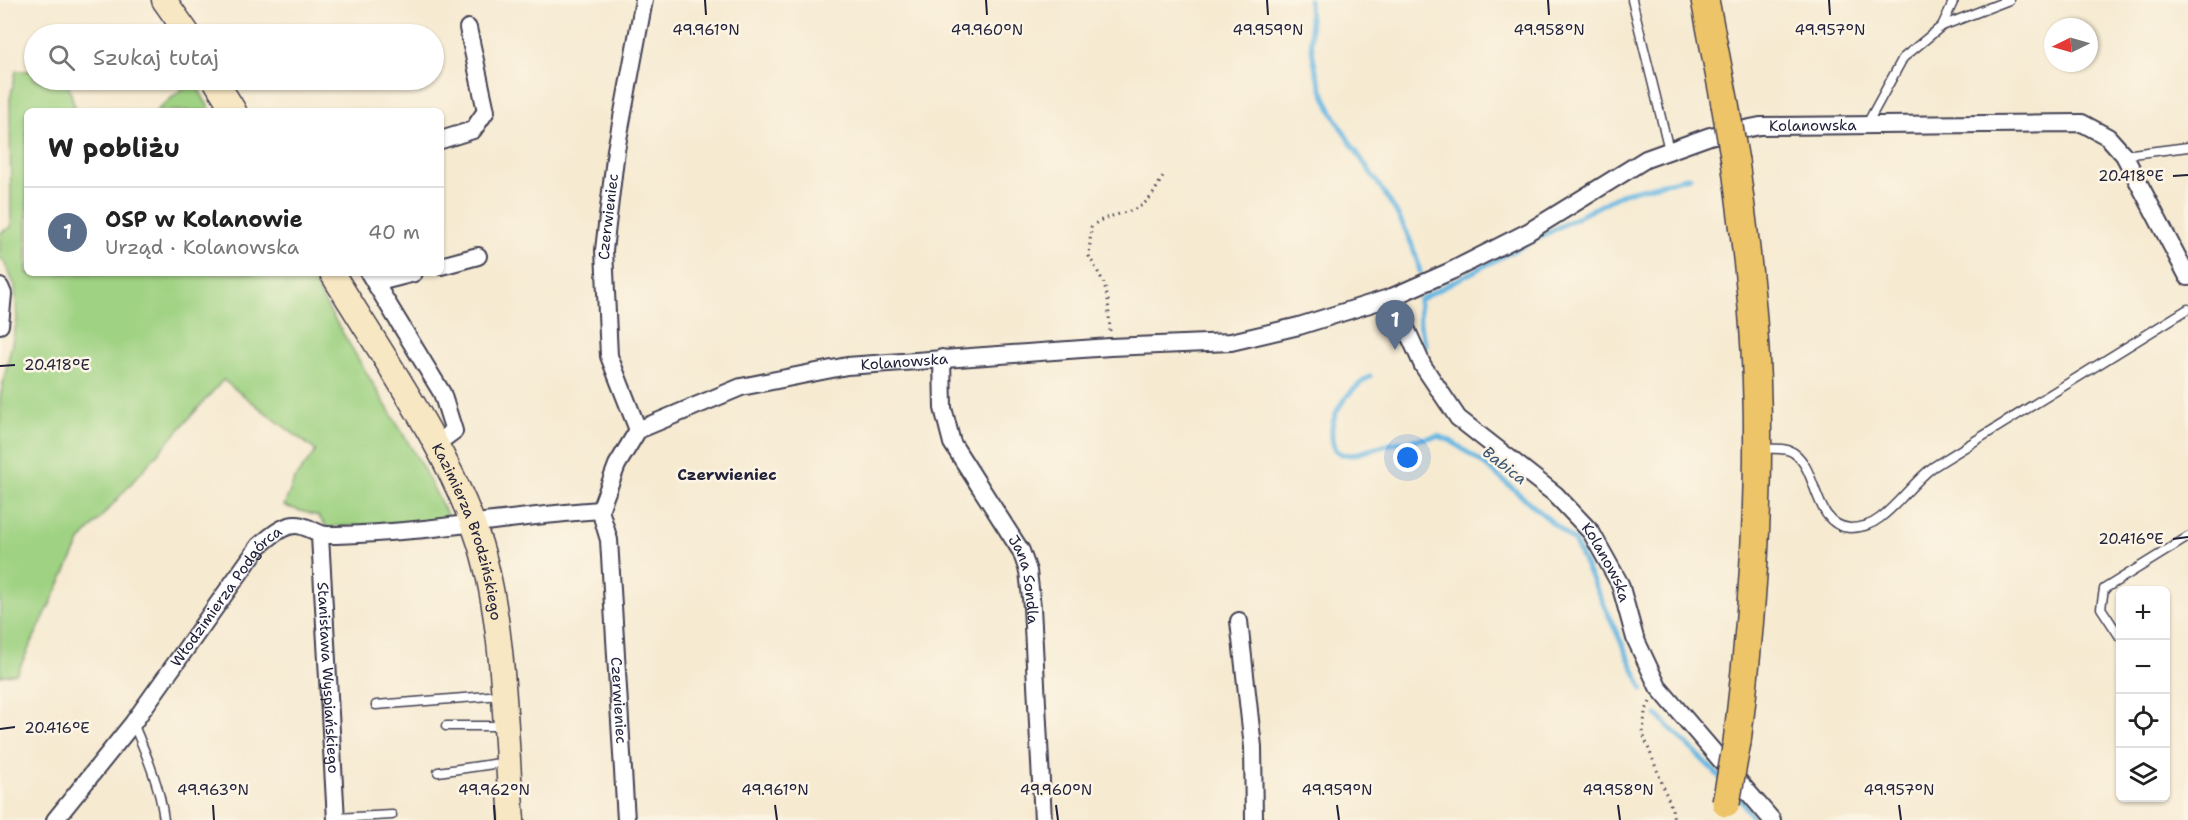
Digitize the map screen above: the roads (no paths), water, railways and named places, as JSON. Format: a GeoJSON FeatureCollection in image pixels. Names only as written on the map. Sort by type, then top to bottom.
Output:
{"type":"FeatureCollection","features":[{"type":"Feature","properties":{"kind":"main road"},"geometry":{"type":"LineString","coordinates":[[164,0],[181,24]]}},
{"type":"Feature","properties":{"kind":"main road"},"geometry":{"type":"LineString","coordinates":[[1705,0],[1735,161],[1753,320],[1756,499],[1747,659],[1737,742],[1724,811]]}},
{"type":"Feature","properties":{"kind":"main road"},"geometry":{"type":"LineString","coordinates":[[221,90],[232,108]]}},
{"type":"Feature","properties":{"kind":"main road","name":"Kazimierza Brodzińskiego"},"geometry":{"type":"LineString","coordinates":[[334,276],[435,445],[480,545],[491,594],[512,820]]}},
{"type":"Feature","properties":{"kind":"street","name":"Czerwieniec"},"geometry":{"type":"LineString","coordinates":[[638,430],[609,357],[603,250],[616,150],[644,0]]}},
{"type":"Feature","properties":{"kind":"street"},"geometry":{"type":"LineString","coordinates":[[444,139],[473,130],[486,111],[468,28]]}},
{"type":"Feature","properties":{"kind":"street","name":"Kolanowska"},"geometry":{"type":"LineString","coordinates":[[638,430],[741,387],[847,366],[942,358],[1231,342],[1342,314],[1392,297],[1528,232],[1647,159],[1710,136],[1760,126],[2082,123],[2108,137],[2124,154],[2188,277]]}},
{"type":"Feature","properties":{"kind":"street"},"geometry":{"type":"LineString","coordinates":[[444,265],[478,256]]}},
{"type":"Feature","properties":{"kind":"street"},"geometry":{"type":"LineString","coordinates":[[389,276],[372,278],[442,393],[454,431],[435,445]]}},
{"type":"Feature","properties":{"kind":"street"},"geometry":{"type":"LineString","coordinates":[[0,287],[3,294],[0,325]]}},
{"type":"Feature","properties":{"kind":"street","name":"Kolanowska"},"geometry":{"type":"LineString","coordinates":[[1392,297],[1423,366],[1458,418],[1555,494],[1591,532],[1620,584],[1635,638],[1658,687],[1772,820]]}},
{"type":"Feature","properties":{"kind":"street","name":"Jana Sondla"},"geometry":{"type":"LineString","coordinates":[[942,358],[943,408],[952,443],[1021,551],[1028,571],[1032,607],[1043,820]]}},
{"type":"Feature","properties":{"kind":"street"},"geometry":{"type":"LineString","coordinates":[[472,524],[531,515],[600,510],[617,465],[638,430]]}},
{"type":"Feature","properties":{"kind":"street","name":"Czerwieniec"},"geometry":{"type":"LineString","coordinates":[[600,510],[609,540],[626,820]]}},
{"type":"Feature","properties":{"kind":"street","name":"Włodzimierza Podgórca"},"geometry":{"type":"LineString","coordinates":[[55,820],[133,723],[259,546],[288,526],[302,526],[320,536],[385,534],[472,524]]}},
{"type":"Feature","properties":{"kind":"street","name":"Stanisława Wyspiańskiego"},"geometry":{"type":"LineString","coordinates":[[320,536],[336,819]]}},
{"type":"Feature","properties":{"kind":"street"},"geometry":{"type":"LineString","coordinates":[[1239,621],[1253,747],[1254,820]]}},
{"type":"Feature","properties":{"kind":"lane"},"geometry":{"type":"LineString","coordinates":[[1632,0],[1669,150]]}},
{"type":"Feature","properties":{"kind":"lane"},"geometry":{"type":"LineString","coordinates":[[1942,26],[1954,0]]}},
{"type":"Feature","properties":{"kind":"lane"},"geometry":{"type":"LineString","coordinates":[[1866,125],[1903,58],[1942,26],[2009,0]]}},
{"type":"Feature","properties":{"kind":"lane"},"geometry":{"type":"LineString","coordinates":[[2124,154],[2188,147]]}},
{"type":"Feature","properties":{"kind":"lane"},"geometry":{"type":"LineString","coordinates":[[1756,449],[1780,449],[1794,453],[1807,471],[1816,495],[1832,520],[1845,527],[1860,528],[1880,519],[1916,480],[1933,467],[2188,309]]}},
{"type":"Feature","properties":{"kind":"lane"},"geometry":{"type":"LineString","coordinates":[[2116,629],[2102,608],[2104,589],[2188,537]]}},
{"type":"Feature","properties":{"kind":"lane"},"geometry":{"type":"LineString","coordinates":[[376,705],[502,695]]}},
{"type":"Feature","properties":{"kind":"lane"},"geometry":{"type":"LineString","coordinates":[[133,723],[162,803],[164,820]]}},
{"type":"Feature","properties":{"kind":"lane"},"geometry":{"type":"LineString","coordinates":[[446,726],[505,726]]}},
{"type":"Feature","properties":{"kind":"lane"},"geometry":{"type":"LineString","coordinates":[[438,772],[508,762]]}},
{"type":"Feature","properties":{"kind":"lane"},"geometry":{"type":"LineString","coordinates":[[336,819],[392,815]]}},
{"type":"Feature","properties":{"kind":"waterway","name":"Babica"},"geometry":{"type":"LineString","coordinates":[[1309,0],[1312,50],[1326,99],[1337,121],[1403,225],[1420,272]]}},
{"type":"Feature","properties":{"kind":"waterway"},"geometry":{"type":"LineString","coordinates":[[1426,345],[1420,327],[1419,300],[1624,193],[1690,177]]}},
{"type":"Feature","properties":{"kind":"waterway","name":"Babica"},"geometry":{"type":"LineString","coordinates":[[1370,376],[1345,398],[1334,417],[1332,438],[1335,450],[1341,454],[1352,455],[1391,444],[1438,436],[1451,441],[1483,463],[1574,541],[1643,689]]}},
{"type":"Feature","properties":{"kind":"waterway","name":"Babica"},"geometry":{"type":"LineString","coordinates":[[1657,715],[1722,779]]}},
{"type":"Feature","properties":{"kind":"waterway","name":"Babica"},"geometry":{"type":"LineString","coordinates":[[1737,794],[1754,820]]}},
{"type":"Feature","properties":{"kind":"place","name":"OSP w Kolanowie"},"geometry":{"type":"Point","coordinates":[1395,350]}},
{"type":"Feature","properties":{"kind":"district","name":"Czerwieniec"},"geometry":{"type":"Point","coordinates":[727,474]}}]}
